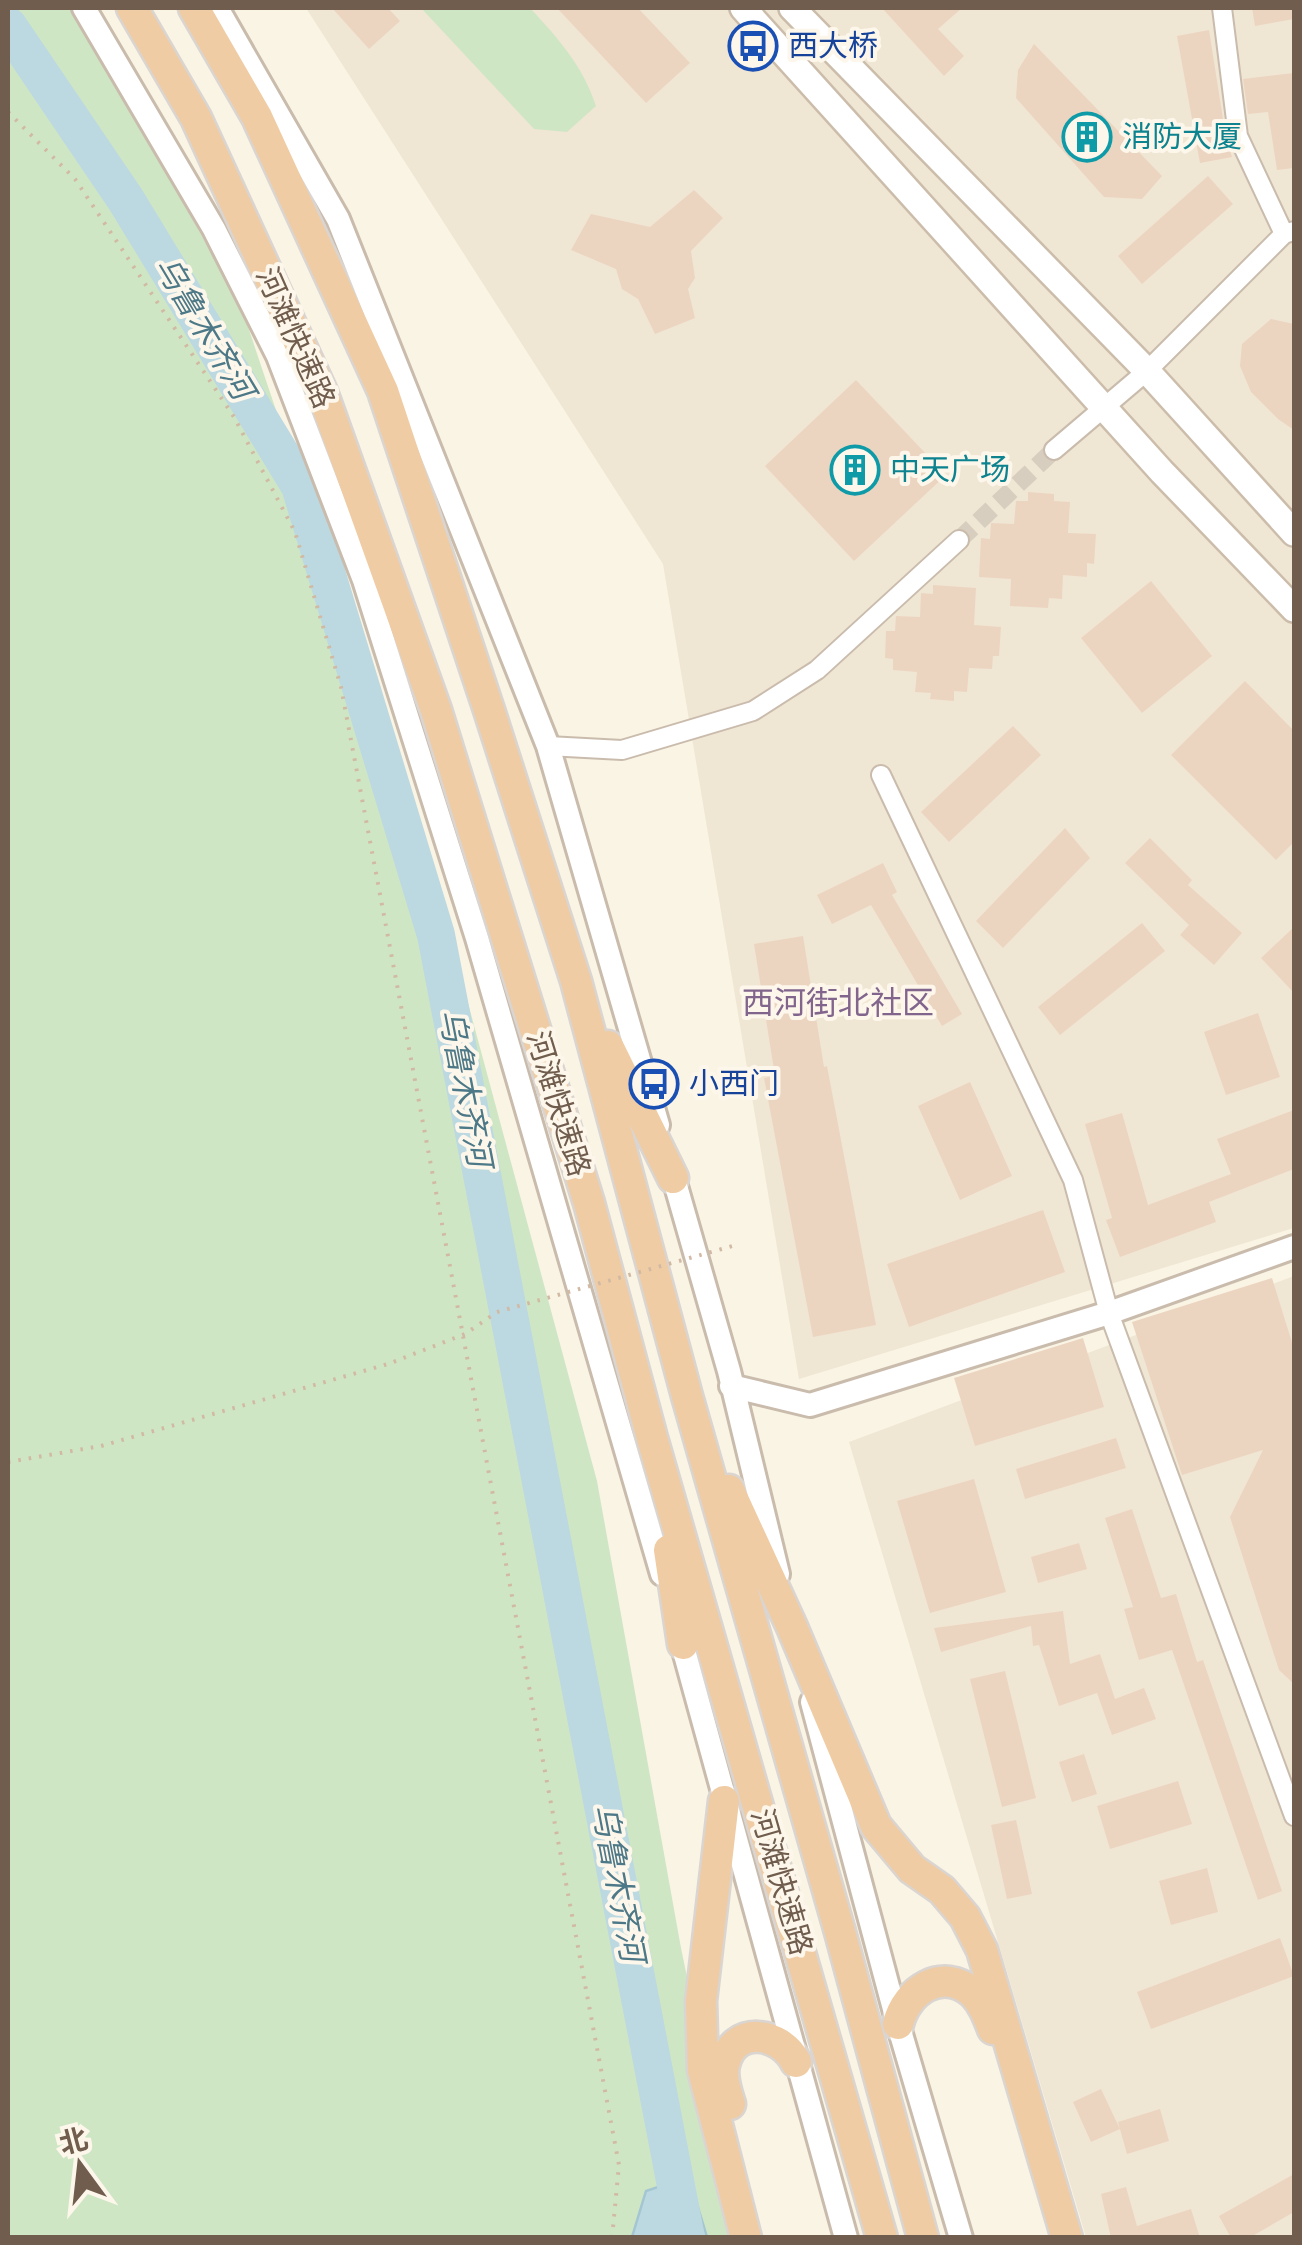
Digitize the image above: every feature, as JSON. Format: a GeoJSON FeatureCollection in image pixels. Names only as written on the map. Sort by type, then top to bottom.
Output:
{"type":"FeatureCollection","features":[{"type":"Feature","properties":{"kind":"highway","name":"河滩快速路"},"geometry":{"type":"LineString","coordinates":[[132,8],[196,118],[322,392],[436,710],[588,1203],[882,2238]]}},
{"type":"Feature","properties":{"kind":"highway","name":"河滩快速路"},"geometry":{"type":"LineString","coordinates":[[194,8],[257,117],[384,391],[576,981],[687,1396],[923,2238]]}},
{"type":"Feature","properties":{"kind":"highway"},"geometry":{"type":"LineString","coordinates":[[401,378],[434,546]]}},
{"type":"Feature","properties":{"kind":"highway"},"geometry":{"type":"LineString","coordinates":[[576,981],[673,1178]]}},
{"type":"Feature","properties":{"kind":"highway"},"geometry":{"type":"LineString","coordinates":[[687,1396],[792,1627],[876,1826],[912,1869],[942,1890],[966,1918],[982,1950],[1068,2238]]}},
{"type":"Feature","properties":{"kind":"highway"},"geometry":{"type":"LineString","coordinates":[[652,1438],[682,1644]]}},
{"type":"Feature","properties":{"kind":"highway"},"geometry":{"type":"LineString","coordinates":[[724,1801],[701,2001],[703,2070],[746,2238]]}},
{"type":"Feature","properties":{"kind":"highway"},"geometry":{"type":"LineString","coordinates":[[898,2024],[909,1997],[935,1983],[950,1982],[976,1996],[992,2028],[1055,2238]]}},
{"type":"Feature","properties":{"kind":"highway"},"geometry":{"type":"LineString","coordinates":[[764,2238],[723,2080],[723,2067],[735,2046],[758,2036],[782,2043],[796,2062]]}},
{"type":"Feature","properties":{"kind":"main road"},"geometry":{"type":"LineString","coordinates":[[742,8],[1104,409],[1294,610]]}},
{"type":"Feature","properties":{"kind":"main road"},"geometry":{"type":"LineString","coordinates":[[792,8],[1146,371],[1294,532]]}},
{"type":"Feature","properties":{"kind":"street"},"geometry":{"type":"LineString","coordinates":[[84,8],[214,229],[278,356],[364,580],[477,938],[682,1644],[846,2238]]}},
{"type":"Feature","properties":{"kind":"street"},"geometry":{"type":"LineString","coordinates":[[217,8],[338,219],[548,746],[731,1386],[898,2024],[961,2238]]}},
{"type":"Feature","properties":{"kind":"street"},"geometry":{"type":"LineString","coordinates":[[1054,450],[1146,371],[1289,232],[1238,136],[1222,8]]}},
{"type":"Feature","properties":{"kind":"street"},"geometry":{"type":"LineString","coordinates":[[548,746],[622,750],[753,711],[817,670],[958,540]]}},
{"type":"Feature","properties":{"kind":"street"},"geometry":{"type":"LineString","coordinates":[[880,775],[1073,1180],[1109,1313],[1294,1816]]}},
{"type":"Feature","properties":{"kind":"street"},"geometry":{"type":"LineString","coordinates":[[731,1386],[810,1405],[1109,1313],[1294,1247]]}},
{"type":"Feature","properties":{"kind":"path"},"geometry":{"type":"LineString","coordinates":[[8,112],[76,178],[234,417],[295,532],[341,687],[619,2165],[612,2238]]}},
{"type":"Feature","properties":{"kind":"path"},"geometry":{"type":"LineString","coordinates":[[8,1462],[101,1446],[388,1364],[465,1334],[497,1312],[736,1245]]}},
{"type":"Feature","properties":{"kind":"shaded area"},"geometry":{"type":"Polygon","coordinates":[[[306,8],[1294,8],[1294,1228],[799,1379],[663,564],[306,8]]]}},
{"type":"Feature","properties":{"kind":"shaded area"},"geometry":{"type":"Polygon","coordinates":[[[1294,1276],[1294,2237],[1086,2237],[849,1442],[1294,1276]]]}},
{"type":"Feature","properties":{"kind":"green space"},"geometry":{"type":"Polygon","coordinates":[[[8,8],[75,8],[241,306],[438,892],[597,1481],[681,1948],[741,2237],[8,2238],[8,8]]]}},
{"type":"Feature","properties":{"kind":"green space"},"geometry":{"type":"Polygon","coordinates":[[[421,8],[530,8],[577,65],[596,106],[567,132],[534,129],[421,8]]]}},
{"type":"Feature","properties":{"kind":"water"},"geometry":{"type":"Polygon","coordinates":[[[676,2181],[690,2181],[707,2237],[632,2237],[646,2191],[676,2181]]]}},
{"type":"Feature","properties":{"kind":"building"},"geometry":{"type":"Polygon","coordinates":[[[332,8],[388,8],[400,21],[369,49],[332,8]]]}},
{"type":"Feature","properties":{"kind":"building"},"geometry":{"type":"Polygon","coordinates":[[[557,8],[638,8],[690,63],[646,103],[557,8]]]}},
{"type":"Feature","properties":{"kind":"building"},"geometry":{"type":"Polygon","coordinates":[[[882,8],[962,8],[938,29],[964,56],[944,76],[882,8]]]}},
{"type":"Feature","properties":{"kind":"building"},"geometry":{"type":"Polygon","coordinates":[[[1252,8],[1294,8],[1294,19],[1255,26],[1252,8]]]}},
{"type":"Feature","properties":{"kind":"building"},"geometry":{"type":"Polygon","coordinates":[[[1209,30],[1232,157],[1200,163],[1177,36],[1209,30]]]}},
{"type":"Feature","properties":{"kind":"building","name":"消防大厦"},"geometry":{"type":"Polygon","coordinates":[[[1034,44],[1162,176],[1142,199],[1104,197],[1016,98],[1018,70],[1034,44]]]}},
{"type":"Feature","properties":{"kind":"building"},"geometry":{"type":"Polygon","coordinates":[[[1294,73],[1294,168],[1277,170],[1268,112],[1248,114],[1243,79],[1294,73]]]}},
{"type":"Feature","properties":{"kind":"building"},"geometry":{"type":"Polygon","coordinates":[[[1208,176],[1233,204],[1142,284],[1118,256],[1208,176]]]}},
{"type":"Feature","properties":{"kind":"building"},"geometry":{"type":"Polygon","coordinates":[[[694,190],[723,218],[691,251],[695,278],[688,289],[695,318],[655,334],[638,299],[622,289],[616,269],[571,250],[591,214],[650,227],[694,190]]]}},
{"type":"Feature","properties":{"kind":"building"},"geometry":{"type":"Polygon","coordinates":[[[1271,319],[1294,324],[1294,430],[1251,392],[1240,366],[1242,344],[1271,319]]]}},
{"type":"Feature","properties":{"kind":"building","name":"中天广场"},"geometry":{"type":"Polygon","coordinates":[[[856,380],[946,475],[854,561],[765,466],[856,380]]]}},
{"type":"Feature","properties":{"kind":"building"},"geometry":{"type":"Polygon","coordinates":[[[1028,492],[1054,494],[1054,501],[1070,502],[1068,533],[1096,534],[1094,564],[1087,563],[1087,577],[1063,575],[1062,599],[1049,598],[1048,608],[1010,606],[1011,579],[979,577],[981,538],[990,539],[991,523],[1014,524],[1016,501],[1028,501],[1028,492]]]}},
{"type":"Feature","properties":{"kind":"building"},"geometry":{"type":"Polygon","coordinates":[[[1151,581],[1212,656],[1142,713],[1081,638],[1151,581]]]}},
{"type":"Feature","properties":{"kind":"building"},"geometry":{"type":"Polygon","coordinates":[[[933,585],[976,588],[974,625],[1001,627],[999,656],[993,656],[992,669],[969,668],[967,692],[954,691],[954,701],[930,699],[931,693],[915,692],[917,672],[893,670],[893,659],[885,658],[886,631],[895,631],[896,616],[920,617],[921,593],[933,594],[933,585]]]}},
{"type":"Feature","properties":{"kind":"building"},"geometry":{"type":"Polygon","coordinates":[[[1245,681],[1294,731],[1294,842],[1276,860],[1171,755],[1245,681]]]}},
{"type":"Feature","properties":{"kind":"building"},"geometry":{"type":"Polygon","coordinates":[[[1013,726],[1041,755],[949,842],[921,812],[1013,726]]]}},
{"type":"Feature","properties":{"kind":"building"},"geometry":{"type":"Polygon","coordinates":[[[1065,828],[1090,858],[1003,948],[976,921],[1065,828]]]}},
{"type":"Feature","properties":{"kind":"building"},"geometry":{"type":"Polygon","coordinates":[[[1150,838],[1192,880],[1188,885],[1242,933],[1214,965],[1180,935],[1189,925],[1125,863],[1150,838]]]}},
{"type":"Feature","properties":{"kind":"building"},"geometry":{"type":"Polygon","coordinates":[[[883,863],[897,892],[892,895],[962,1014],[942,1026],[871,905],[832,924],[817,895],[883,863]]]}},
{"type":"Feature","properties":{"kind":"building"},"geometry":{"type":"Polygon","coordinates":[[[1142,923],[1165,951],[1060,1035],[1038,1007],[1142,923]]]}},
{"type":"Feature","properties":{"kind":"building"},"geometry":{"type":"Polygon","coordinates":[[[1294,927],[1294,993],[1261,958],[1294,927]]]}},
{"type":"Feature","properties":{"kind":"building"},"geometry":{"type":"Polygon","coordinates":[[[803,936],[824,1067],[827,1066],[876,1325],[813,1337],[764,1078],[775,1076],[754,944],[803,936]]]}},
{"type":"Feature","properties":{"kind":"building"},"geometry":{"type":"Polygon","coordinates":[[[1258,1013],[1280,1077],[1226,1095],[1204,1032],[1258,1013]]]}},
{"type":"Feature","properties":{"kind":"building"},"geometry":{"type":"Polygon","coordinates":[[[970,1082],[1012,1176],[960,1200],[918,1106],[970,1082]]]}},
{"type":"Feature","properties":{"kind":"building"},"geometry":{"type":"Polygon","coordinates":[[[1294,1110],[1294,1169],[1209,1202],[1216,1222],[1120,1257],[1106,1220],[1112,1218],[1085,1124],[1122,1113],[1148,1205],[1231,1174],[1217,1139],[1294,1110]]]}},
{"type":"Feature","properties":{"kind":"building"},"geometry":{"type":"Polygon","coordinates":[[[1043,1210],[1065,1272],[909,1327],[887,1264],[1043,1210]]]}},
{"type":"Feature","properties":{"kind":"building"},"geometry":{"type":"Polygon","coordinates":[[[1272,1278],[1294,1349],[1294,1684],[1279,1670],[1230,1517],[1263,1450],[1182,1475],[1132,1322],[1272,1278]]]}},
{"type":"Feature","properties":{"kind":"building"},"geometry":{"type":"Polygon","coordinates":[[[1083,1338],[1104,1407],[975,1446],[954,1378],[1083,1338]]]}},
{"type":"Feature","properties":{"kind":"building"},"geometry":{"type":"Polygon","coordinates":[[[1116,1438],[1126,1468],[1025,1499],[1016,1469],[1116,1438]]]}},
{"type":"Feature","properties":{"kind":"building"},"geometry":{"type":"Polygon","coordinates":[[[974,1479],[1006,1592],[930,1613],[897,1501],[974,1479]]]}},
{"type":"Feature","properties":{"kind":"building"},"geometry":{"type":"Polygon","coordinates":[[[1132,1509],[1161,1598],[1176,1594],[1197,1662],[1203,1660],[1282,1891],[1258,1900],[1172,1650],[1139,1660],[1124,1609],[1133,1607],[1105,1518],[1132,1509]]]}},
{"type":"Feature","properties":{"kind":"building"},"geometry":{"type":"Polygon","coordinates":[[[1079,1543],[1087,1569],[1038,1583],[1031,1557],[1079,1543]]]}},
{"type":"Feature","properties":{"kind":"building"},"geometry":{"type":"Polygon","coordinates":[[[1063,1611],[1070,1664],[1100,1654],[1115,1699],[1144,1688],[1156,1719],[1112,1735],[1097,1693],[1059,1706],[1039,1645],[1033,1646],[1031,1626],[941,1652],[934,1628],[1063,1611]]]}},
{"type":"Feature","properties":{"kind":"building"},"geometry":{"type":"Polygon","coordinates":[[[1005,1671],[1036,1798],[1002,1807],[970,1679],[1005,1671]]]}},
{"type":"Feature","properties":{"kind":"building"},"geometry":{"type":"Polygon","coordinates":[[[1084,1754],[1097,1794],[1072,1802],[1059,1762],[1084,1754]]]}},
{"type":"Feature","properties":{"kind":"building"},"geometry":{"type":"Polygon","coordinates":[[[1178,1781],[1192,1824],[1110,1849],[1097,1806],[1178,1781]]]}},
{"type":"Feature","properties":{"kind":"building"},"geometry":{"type":"Polygon","coordinates":[[[1016,1820],[1032,1894],[1007,1899],[991,1825],[1016,1820]]]}},
{"type":"Feature","properties":{"kind":"building"},"geometry":{"type":"Polygon","coordinates":[[[1207,1868],[1218,1912],[1171,1925],[1159,1881],[1207,1868]]]}},
{"type":"Feature","properties":{"kind":"building"},"geometry":{"type":"Polygon","coordinates":[[[1280,1938],[1294,1976],[1151,2029],[1137,1992],[1280,1938]]]}},
{"type":"Feature","properties":{"kind":"building"},"geometry":{"type":"Polygon","coordinates":[[[1101,2089],[1120,2129],[1091,2142],[1073,2102],[1101,2089]]]}},
{"type":"Feature","properties":{"kind":"building"},"geometry":{"type":"Polygon","coordinates":[[[1160,2109],[1169,2141],[1127,2154],[1118,2122],[1160,2109]]]}},
{"type":"Feature","properties":{"kind":"building"},"geometry":{"type":"Polygon","coordinates":[[[1294,2174],[1294,2212],[1249,2238],[1231,2238],[1219,2216],[1294,2174]]]}},
{"type":"Feature","properties":{"kind":"building"},"geometry":{"type":"Polygon","coordinates":[[[1126,2187],[1137,2226],[1191,2209],[1200,2238],[1111,2238],[1101,2194],[1126,2187]]]}},
{"type":"Feature","properties":{"kind":"waterway","name":"乌鲁木齐河"},"geometry":{"type":"LineString","coordinates":[[8,26],[126,200],[300,486],[436,935],[686,2238]]}},
{"type":"Feature","properties":{"kind":"tunnel"},"geometry":{"type":"LineString","coordinates":[[959,540],[1054,450]]}},
{"type":"Feature","properties":{"kind":"place","name":"西大桥"},"geometry":{"type":"Point","coordinates":[753,46]}},
{"type":"Feature","properties":{"kind":"place","name":"消防大厦"},"geometry":{"type":"Point","coordinates":[1087,137]}},
{"type":"Feature","properties":{"kind":"place","name":"中天广场"},"geometry":{"type":"Point","coordinates":[855,470]}},
{"type":"Feature","properties":{"kind":"place","name":"小西门"},"geometry":{"type":"Point","coordinates":[654,1084]}},
{"type":"Feature","properties":{"kind":"district","name":"西河街北社区"},"geometry":{"type":"Point","coordinates":[838,1003]}}]}
